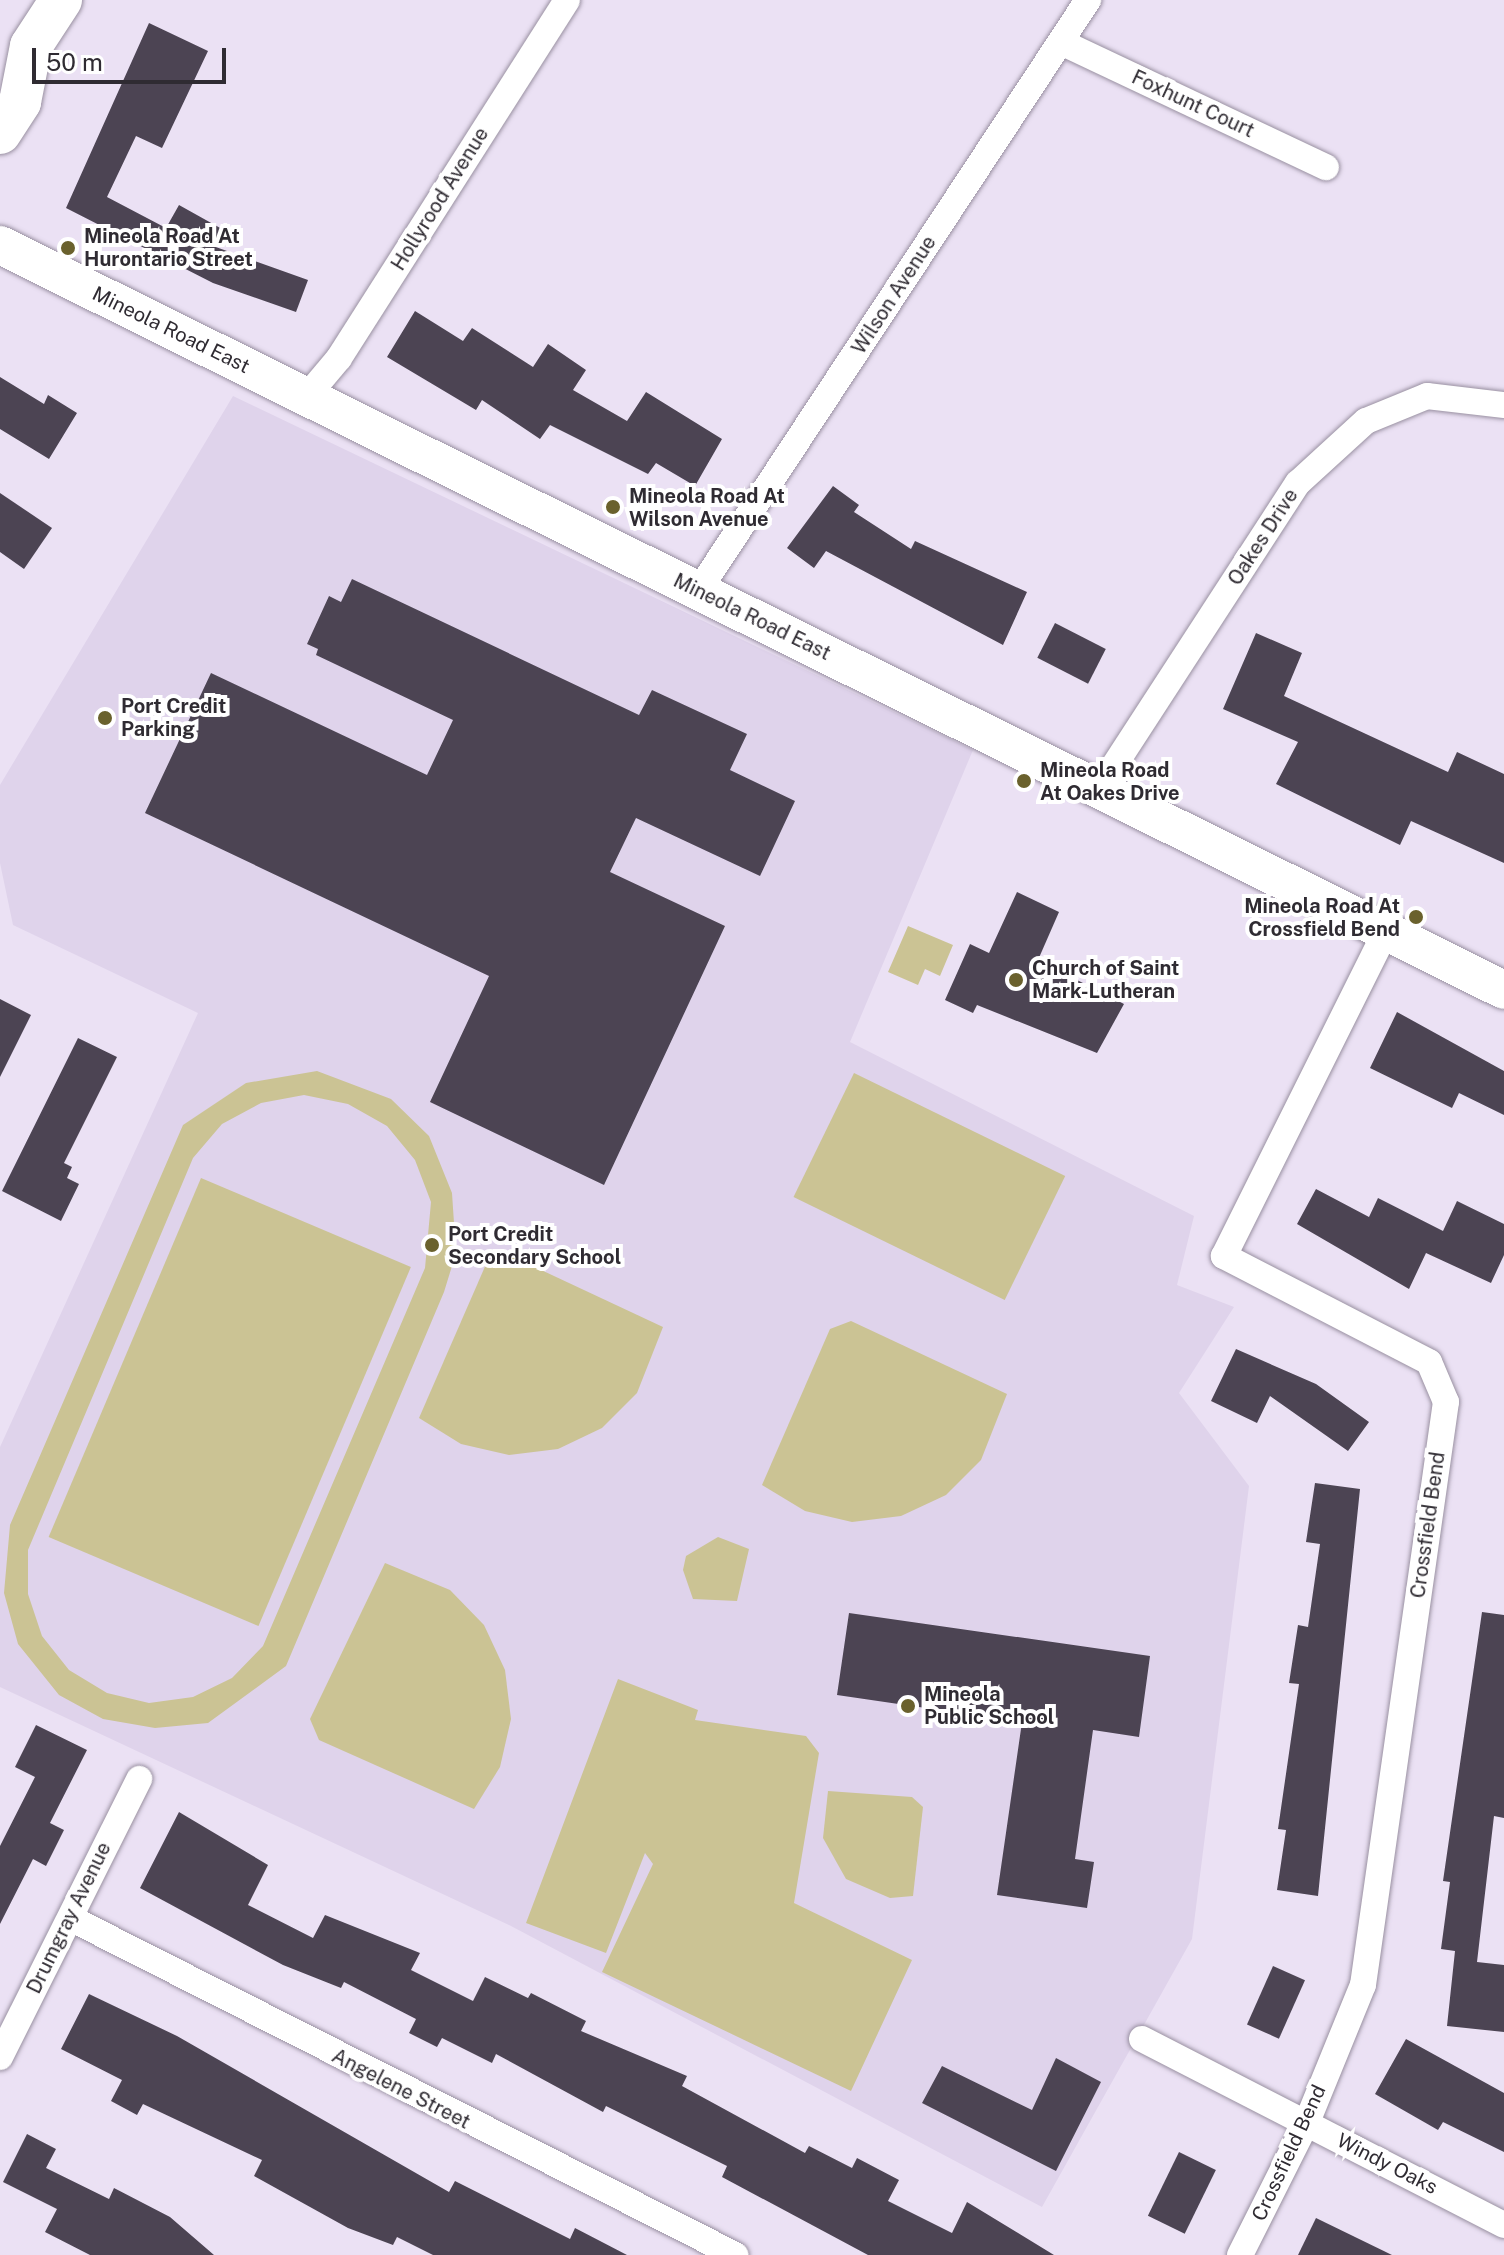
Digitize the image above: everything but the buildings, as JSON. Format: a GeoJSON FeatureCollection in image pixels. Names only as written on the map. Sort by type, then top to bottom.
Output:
{"type":"FeatureCollection","features":[{"type":"Feature","properties":{"kind":"main road"},"geometry":{"type":"LineString","coordinates":[[0,133],[20,102],[16,58],[61,0]]}},
{"type":"Feature","properties":{"kind":"street","name":"Hollyrood Avenue"},"geometry":{"type":"LineString","coordinates":[[308,395],[339,358],[567,0]]}},
{"type":"Feature","properties":{"kind":"street","name":"Wilson Avenue"},"geometry":{"type":"LineString","coordinates":[[699,590],[1088,0]]}},
{"type":"Feature","properties":{"kind":"street","name":"Foxhunt Court"},"geometry":{"type":"LineString","coordinates":[[1061,42],[1326,167]]}},
{"type":"Feature","properties":{"kind":"street","name":"Mineola Road East"},"geometry":{"type":"LineString","coordinates":[[0,245],[1504,990]]}},
{"type":"Feature","properties":{"kind":"street","name":"Oakes Drive"},"geometry":{"type":"LineString","coordinates":[[1099,789],[1298,483],[1366,421],[1427,396],[1504,405]]}},
{"type":"Feature","properties":{"kind":"street","name":"Crossfield Bend"},"geometry":{"type":"LineString","coordinates":[[1240,2255],[1307,2122],[1363,1985],[1446,1402],[1429,1362],[1224,1256],[1386,931]]}},
{"type":"Feature","properties":{"kind":"street","name":"Drumgray Avenue"},"geometry":{"type":"LineString","coordinates":[[0,2057],[139,1779]]}},
{"type":"Feature","properties":{"kind":"street","name":"Angelene Street"},"geometry":{"type":"LineString","coordinates":[[70,1918],[735,2255]]}},
{"type":"Feature","properties":{"kind":"street","name":"Windy Oaks"},"geometry":{"type":"LineString","coordinates":[[1142,2039],[1504,2225]]}},
{"type":"Feature","properties":{"kind":"shaded area","name":"Port Credit Secondary School"},"geometry":{"type":"Polygon","coordinates":[[[233,396],[973,750],[850,1042],[1194,1216],[1177,1285],[1234,1307],[1179,1393],[1249,1486],[1192,1939],[1042,2207],[511,1926],[0,1687],[0,1447],[198,1013],[13,925],[0,863],[0,785],[233,396]]]}},
{"type":"Feature","properties":{"kind":"shaded area"},"geometry":{"type":"Polygon","coordinates":[[[908,926],[953,945],[940,976],[925,969],[918,985],[888,972],[908,926]]]}},
{"type":"Feature","properties":{"kind":"shaded area"},"geometry":{"type":"Polygon","coordinates":[[[317,1071],[391,1099],[429,1136],[452,1193],[456,1253],[444,1292],[286,1666],[208,1723],[155,1728],[103,1719],[59,1695],[18,1644],[4,1593],[10,1525],[183,1125],[246,1083],[317,1071]],[[304,1095],[261,1103],[222,1124],[193,1158],[28,1550],[28,1594],[42,1636],[69,1670],[107,1693],[149,1703],[193,1697],[232,1678],[263,1646],[425,1268],[431,1202],[415,1160],[387,1126],[348,1104],[304,1095]]]}},
{"type":"Feature","properties":{"kind":"shaded area"},"geometry":{"type":"Polygon","coordinates":[[[854,1073],[1065,1176],[1005,1300],[794,1197],[854,1073]]]}},
{"type":"Feature","properties":{"kind":"shaded area"},"geometry":{"type":"Polygon","coordinates":[[[201,1178],[411,1267],[258,1626],[49,1537],[201,1178]]]}},
{"type":"Feature","properties":{"kind":"shaded area"},"geometry":{"type":"Polygon","coordinates":[[[507,1254],[663,1327],[637,1393],[602,1428],[558,1449],[509,1455],[461,1444],[419,1418],[487,1262],[507,1254]]]}},
{"type":"Feature","properties":{"kind":"shaded area"},"geometry":{"type":"Polygon","coordinates":[[[851,1321],[1007,1394],[981,1460],[946,1495],[901,1516],[852,1522],[805,1511],[762,1485],[830,1329],[851,1321]]]}},
{"type":"Feature","properties":{"kind":"shaded area"},"geometry":{"type":"Polygon","coordinates":[[[718,1537],[749,1549],[737,1601],[693,1599],[683,1570],[686,1556],[718,1537]]]}},
{"type":"Feature","properties":{"kind":"shaded area"},"geometry":{"type":"Polygon","coordinates":[[[385,1563],[450,1590],[484,1625],[505,1670],[511,1719],[500,1767],[474,1809],[319,1740],[310,1719],[385,1563]]]}},
{"type":"Feature","properties":{"kind":"shaded area"},"geometry":{"type":"Polygon","coordinates":[[[618,1679],[698,1710],[695,1720],[806,1736],[819,1753],[794,1903],[912,1960],[851,2091],[602,1972],[653,1864],[645,1853],[606,1953],[526,1923],[618,1679]]]}},
{"type":"Feature","properties":{"kind":"shaded area"},"geometry":{"type":"Polygon","coordinates":[[[828,1791],[912,1797],[923,1807],[913,1896],[890,1898],[846,1879],[823,1838],[828,1791]]]}},
{"type":"Feature","properties":{"kind":"place","name":"Mineola Road At Hurontario Street"},"geometry":{"type":"Point","coordinates":[68,248]}},
{"type":"Feature","properties":{"kind":"place","name":"Mineola Road At Wilson Avenue"},"geometry":{"type":"Point","coordinates":[613,507]}},
{"type":"Feature","properties":{"kind":"place","name":"Port Credit Parking"},"geometry":{"type":"Point","coordinates":[105,718]}},
{"type":"Feature","properties":{"kind":"place","name":"Mineola Road At Oakes Drive"},"geometry":{"type":"Point","coordinates":[1024,781]}},
{"type":"Feature","properties":{"kind":"place","name":"Mineola Road At Crossfield Bend"},"geometry":{"type":"Point","coordinates":[1416,917]}},
{"type":"Feature","properties":{"kind":"place","name":"Church of Saint Mark-Lutheran"},"geometry":{"type":"Point","coordinates":[1016,980]}},
{"type":"Feature","properties":{"kind":"place","name":"Port Credit Secondary School"},"geometry":{"type":"Point","coordinates":[432,1245]}},
{"type":"Feature","properties":{"kind":"place","name":"Mineola Public School"},"geometry":{"type":"Point","coordinates":[908,1706]}}]}
